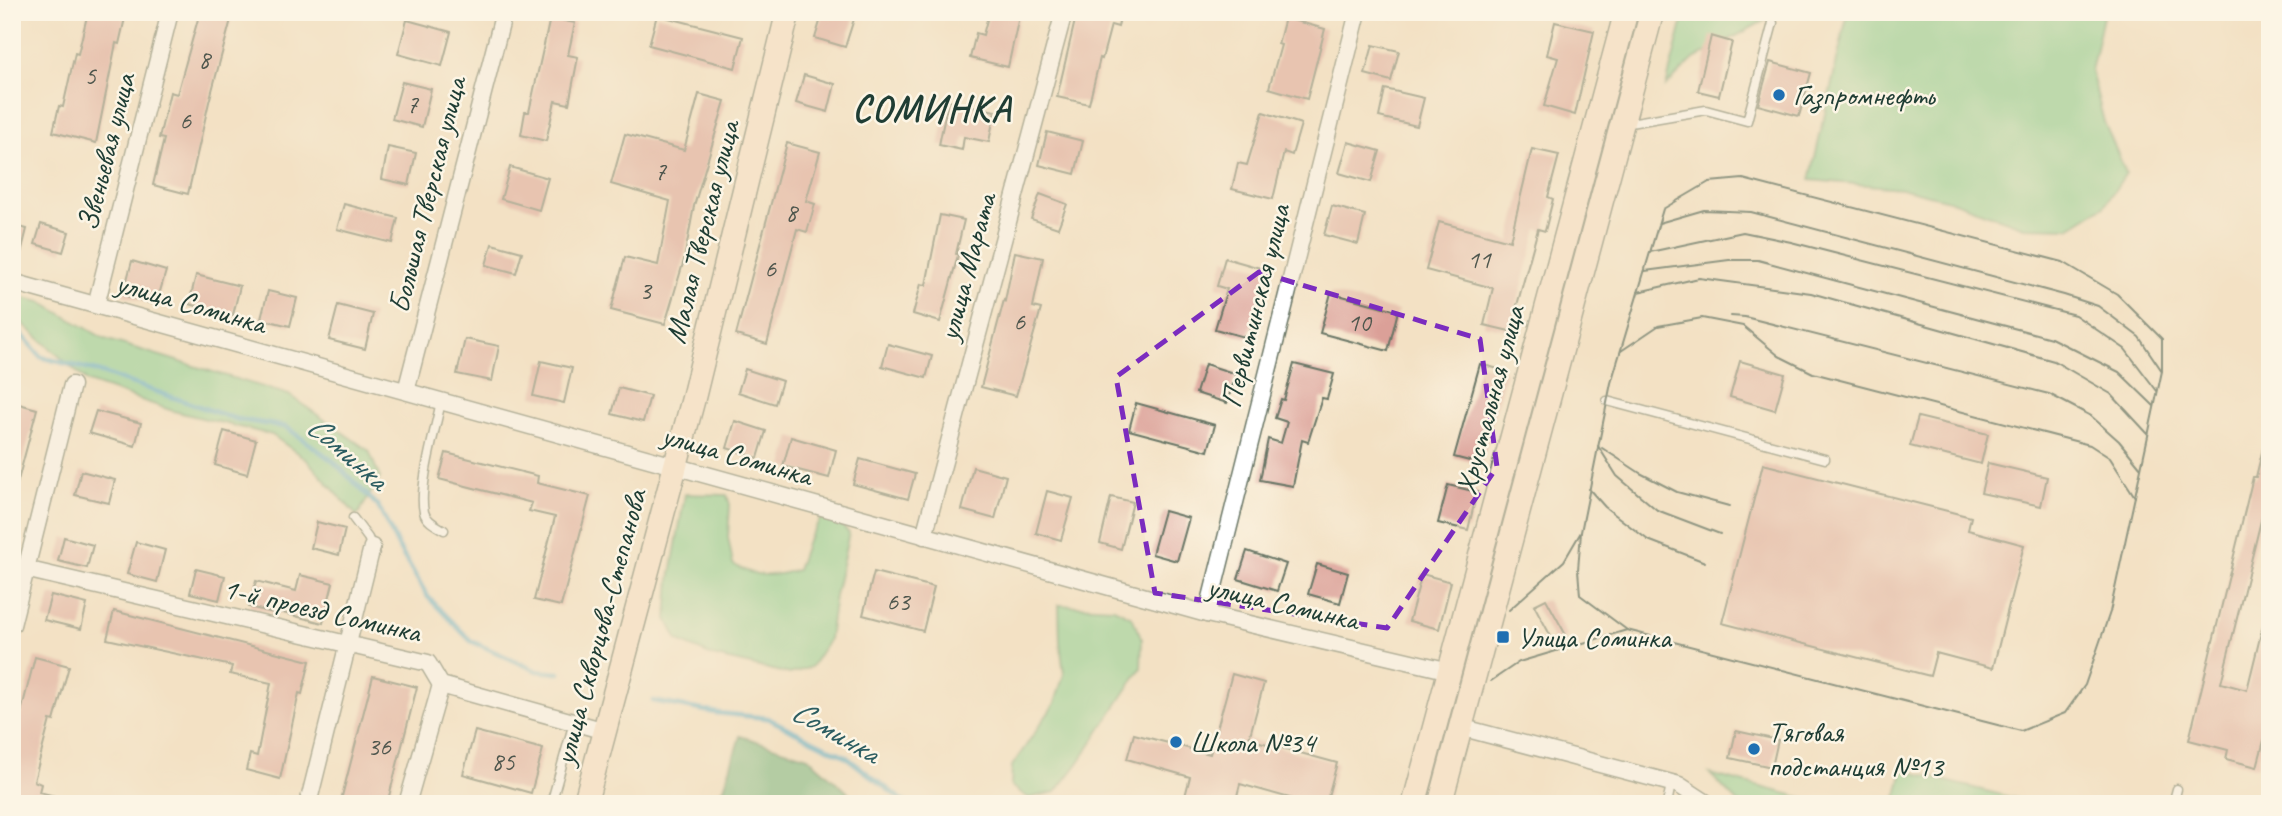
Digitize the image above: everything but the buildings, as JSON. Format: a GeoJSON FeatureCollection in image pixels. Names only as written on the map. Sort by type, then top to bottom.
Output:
{"type":"FeatureCollection","features":[{"type":"Feature","properties":{"kind":"main road","name":"Малая Тверская улица"},"geometry":{"type":"LineString","coordinates":[[675,466],[788,12]]}},
{"type":"Feature","properties":{"kind":"main road","name":"Хрустальная улица"},"geometry":{"type":"LineString","coordinates":[[1414,804],[1626,12]]}},
{"type":"Feature","properties":{"kind":"main road","name":"Хрустальная улица"},"geometry":{"type":"LineString","coordinates":[[1440,804],[1652,12]]}},
{"type":"Feature","properties":{"kind":"main road","name":"улица Скворцова-Степанова"},"geometry":{"type":"LineString","coordinates":[[585,804],[675,466]]}},
{"type":"Feature","properties":{"kind":"main road"},"geometry":{"type":"LineString","coordinates":[[1450,671],[1474,676]]}},
{"type":"Feature","properties":{"kind":"main road"},"geometry":{"type":"LineString","coordinates":[[1436,722],[1460,727]]}},
{"type":"Feature","properties":{"kind":"street","name":"Звеньевая улица"},"geometry":{"type":"LineString","coordinates":[[96,305],[170,12]]}},
{"type":"Feature","properties":{"kind":"street","name":"Большая Тверская улица"},"geometry":{"type":"LineString","coordinates":[[406,391],[503,12]]}},
{"type":"Feature","properties":{"kind":"street","name":"улица Марата"},"geometry":{"type":"LineString","coordinates":[[925,536],[1064,12]]}},
{"type":"Feature","properties":{"kind":"street","name":"Первитинская улица"},"geometry":{"type":"LineString","coordinates":[[1207,614],[1358,12]]}},
{"type":"Feature","properties":{"kind":"street","name":"улица Соминка"},"geometry":{"type":"LineString","coordinates":[[12,282],[1207,614],[1450,671]]}},
{"type":"Feature","properties":{"kind":"street"},"geometry":{"type":"LineString","coordinates":[[12,625],[19,568],[72,385]]}},
{"type":"Feature","properties":{"kind":"street"},"geometry":{"type":"LineString","coordinates":[[308,804],[372,547]]}},
{"type":"Feature","properties":{"kind":"street","name":"1-й проезд Соминка"},"geometry":{"type":"LineString","coordinates":[[19,568],[428,663],[441,685],[605,730]]}},
{"type":"Feature","properties":{"kind":"street"},"geometry":{"type":"LineString","coordinates":[[407,804],[441,685]]}},
{"type":"Feature","properties":{"kind":"street"},"geometry":{"type":"LineString","coordinates":[[1460,727],[1679,785],[1708,804]]}},
{"type":"Feature","properties":{"kind":"lane"},"geometry":{"type":"LineString","coordinates":[[1621,125],[1706,110],[1747,121],[1773,23],[1767,12]]}},
{"type":"Feature","properties":{"kind":"lane"},"geometry":{"type":"LineString","coordinates":[[441,401],[423,492],[424,514],[444,530]]}},
{"type":"Feature","properties":{"kind":"lane"},"geometry":{"type":"LineString","coordinates":[[1607,401],[1825,459]]}},
{"type":"Feature","properties":{"kind":"lane"},"geometry":{"type":"LineString","coordinates":[[353,519],[372,547]]}},
{"type":"Feature","properties":{"kind":"lane"},"geometry":{"type":"LineString","coordinates":[[551,804],[574,722]]}},
{"type":"Feature","properties":{"kind":"lane"},"geometry":{"type":"LineString","coordinates":[[1667,804],[1671,783]]}},
{"type":"Feature","properties":{"kind":"lane"},"geometry":{"type":"LineString","coordinates":[[2173,804],[2177,789]]}},
{"type":"Feature","properties":{"kind":"highlighted area"},"geometry":{"type":"Polygon","coordinates":[[[1259,272],[1480,339],[1497,467],[1387,628],[1155,593],[1116,377],[1259,272]]]}},
{"type":"Feature","properties":{"kind":"green space"},"geometry":{"type":"Polygon","coordinates":[[[1685,12],[1780,12],[1694,59],[1666,86],[1685,12]]]}},
{"type":"Feature","properties":{"kind":"green space"},"geometry":{"type":"Polygon","coordinates":[[[1848,12],[2104,12],[2091,71],[2104,122],[2126,173],[2104,206],[2069,228],[2024,227],[1949,200],[1901,188],[1810,180],[1848,12]]]}},
{"type":"Feature","properties":{"kind":"green space"},"geometry":{"type":"Polygon","coordinates":[[[12,295],[41,302],[105,339],[289,395],[369,451],[380,478],[357,516],[307,460],[272,435],[173,411],[88,382],[20,321],[12,318],[12,295]]]}},
{"type":"Feature","properties":{"kind":"green space"},"geometry":{"type":"Polygon","coordinates":[[[685,494],[727,495],[730,505],[728,537],[733,564],[756,574],[772,575],[797,570],[807,541],[821,518],[836,520],[849,533],[829,639],[811,667],[790,674],[712,656],[678,641],[667,619],[670,579],[685,494]]]}},
{"type":"Feature","properties":{"kind":"green space"},"geometry":{"type":"Polygon","coordinates":[[[1059,605],[1114,608],[1132,617],[1142,639],[1141,668],[1056,792],[1029,798],[1011,786],[1012,766],[1055,703],[1064,674],[1059,605]]]}},
{"type":"Feature","properties":{"kind":"green space"},"geometry":{"type":"Polygon","coordinates":[[[740,736],[808,757],[861,804],[707,804],[724,788],[740,736]]]}},
{"type":"Feature","properties":{"kind":"green space"},"geometry":{"type":"Polygon","coordinates":[[[1903,770],[2037,804],[1895,804],[1903,770]]]}},
{"type":"Feature","properties":{"kind":"green space"},"geometry":{"type":"Polygon","coordinates":[[[1710,774],[1827,804],[1739,804],[1710,774]]]}},
{"type":"Feature","properties":{"kind":"waterway","name":"Соминка"},"geometry":{"type":"LineString","coordinates":[[12,327],[17,329],[41,357],[99,372],[236,419],[286,427],[333,461],[378,506],[428,597],[471,641],[537,671],[559,673]]}},
{"type":"Feature","properties":{"kind":"waterway","name":"Соминка"},"geometry":{"type":"LineString","coordinates":[[653,701],[717,713],[767,718],[845,756],[907,804]]}},
{"type":"Feature","properties":{"kind":"tram line"},"geometry":{"type":"LineString","coordinates":[[1509,610],[1564,561],[1581,532],[1611,383],[1663,209],[1709,182],[1743,179],[2063,262],[2117,294],[2162,339],[2162,371],[2110,612],[2085,685],[2065,713],[2021,731],[1627,630],[1580,595],[1578,570],[1581,532]]}},
{"type":"Feature","properties":{"kind":"tram line"},"geometry":{"type":"LineString","coordinates":[[1659,223],[1704,210],[1751,212],[2064,295],[2098,306],[2139,337],[2162,371]]}},
{"type":"Feature","properties":{"kind":"tram line"},"geometry":{"type":"LineString","coordinates":[[1650,252],[1743,232],[2075,315],[2125,349],[2157,391]]}},
{"type":"Feature","properties":{"kind":"tram line"},"geometry":{"type":"LineString","coordinates":[[1645,271],[1729,260],[1758,260],[2051,338],[2119,372],[2154,406]]}},
{"type":"Feature","properties":{"kind":"tram line"},"geometry":{"type":"LineString","coordinates":[[1638,292],[1699,278],[1811,293],[2054,361],[2111,394],[2148,434]]}},
{"type":"Feature","properties":{"kind":"tram line"},"geometry":{"type":"LineString","coordinates":[[1731,316],[1745,317],[2049,394],[2091,416],[2119,441],[2141,468]]}},
{"type":"Feature","properties":{"kind":"tram line"},"geometry":{"type":"LineString","coordinates":[[1621,351],[1658,326],[1702,318],[1743,326],[1779,356],[1813,373],[2090,445],[2110,458],[2135,497]]}},
{"type":"Feature","properties":{"kind":"tram line"},"geometry":{"type":"LineString","coordinates":[[1598,446],[1617,476],[1657,510],[1720,534]]}},
{"type":"Feature","properties":{"kind":"tram line"},"geometry":{"type":"LineString","coordinates":[[1602,448],[1640,473],[1677,492],[1729,506]]}},
{"type":"Feature","properties":{"kind":"tram line"},"geometry":{"type":"LineString","coordinates":[[1589,489],[1605,507],[1648,540],[1705,562]]}},
{"type":"Feature","properties":{"kind":"tram line"},"geometry":{"type":"LineString","coordinates":[[1491,681],[1519,662],[1627,630]]}},
{"type":"Feature","properties":{"kind":"place","name":"Газпромнефть"},"geometry":{"type":"Point","coordinates":[1779,95]}},
{"type":"Feature","properties":{"kind":"place","name":"Улица Соминка"},"geometry":{"type":"Point","coordinates":[1503,637]}},
{"type":"Feature","properties":{"kind":"place","name":"Школа №34"},"geometry":{"type":"Point","coordinates":[1176,742]}},
{"type":"Feature","properties":{"kind":"place","name":"Тяговая подстанция №13"},"geometry":{"type":"Point","coordinates":[1754,749]}},
{"type":"Feature","properties":{"kind":"district","name":"СОМИНКА"},"geometry":{"type":"Point","coordinates":[932,108]}}]}
